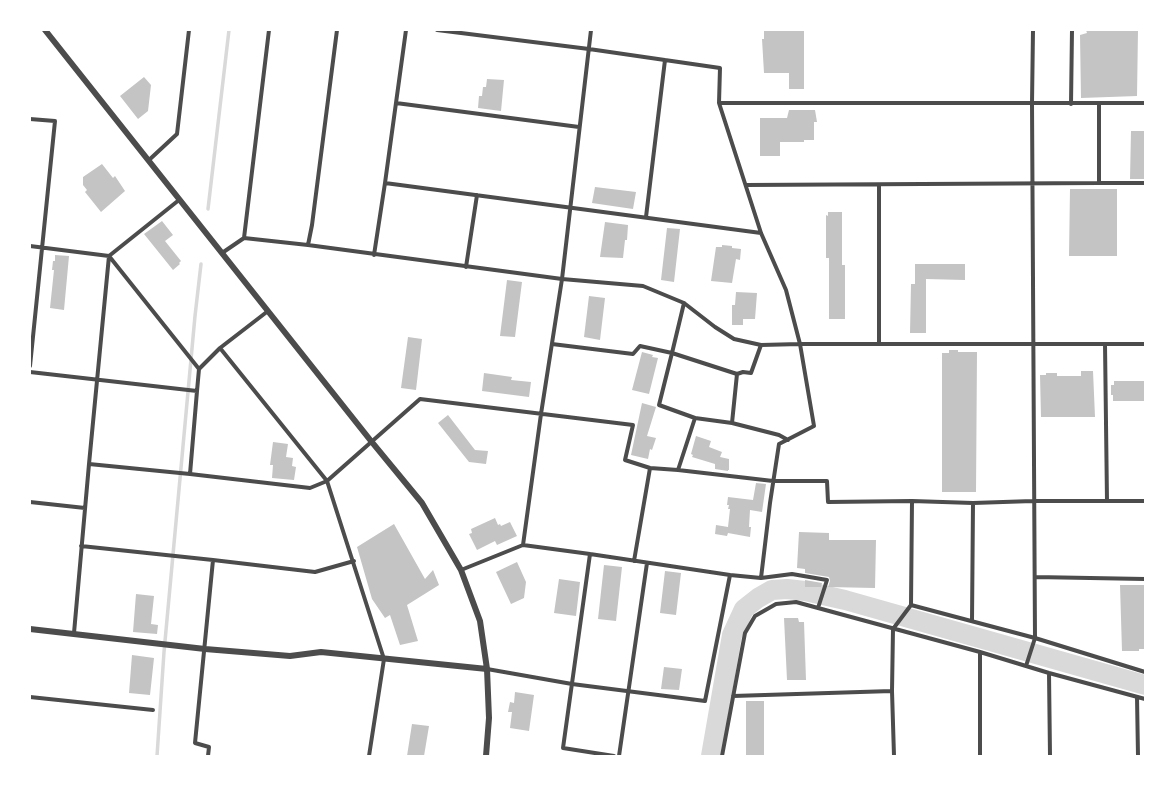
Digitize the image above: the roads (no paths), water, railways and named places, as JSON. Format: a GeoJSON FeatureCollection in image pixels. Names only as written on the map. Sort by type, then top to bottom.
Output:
{"type":"FeatureCollection","features":[{"type":"Feature","properties":{"kind":"street"},"geometry":{"type":"LineString","coordinates":[[45,30],[371,441],[422,503],[461,570],[480,621],[487,669],[489,718],[486,756]]}},
{"type":"Feature","properties":{"kind":"street"},"geometry":{"type":"LineString","coordinates":[[149,160],[177,134],[189,30]]}},
{"type":"Feature","properties":{"kind":"street"},"geometry":{"type":"LineString","coordinates":[[244,238],[269,30]]}},
{"type":"Feature","properties":{"kind":"street"},"geometry":{"type":"LineString","coordinates":[[308,245],[312,224],[336,30]]}},
{"type":"Feature","properties":{"kind":"street"},"geometry":{"type":"LineString","coordinates":[[374,255],[406,30]]}},
{"type":"Feature","properties":{"kind":"street"},"geometry":{"type":"LineString","coordinates":[[437,30],[589,48],[720,68],[719,103],[761,233],[786,290],[800,344],[814,426],[780,444],[773,481],[761,578]]}},
{"type":"Feature","properties":{"kind":"street"},"geometry":{"type":"LineString","coordinates":[[524,545],[541,414],[562,279],[579,127],[592,30]]}},
{"type":"Feature","properties":{"kind":"street"},"geometry":{"type":"LineString","coordinates":[[1026,663],[1035,638],[1032,103],[1033,30]]}},
{"type":"Feature","properties":{"kind":"street"},"geometry":{"type":"LineString","coordinates":[[1071,104],[1072,30]]}},
{"type":"Feature","properties":{"kind":"street"},"geometry":{"type":"LineString","coordinates":[[646,217],[666,60]]}},
{"type":"Feature","properties":{"kind":"street"},"geometry":{"type":"LineString","coordinates":[[396,103],[579,127]]}},
{"type":"Feature","properties":{"kind":"street"},"geometry":{"type":"LineString","coordinates":[[719,103],[1145,103]]}},
{"type":"Feature","properties":{"kind":"street"},"geometry":{"type":"LineString","coordinates":[[1099,104],[1099,183]]}},
{"type":"Feature","properties":{"kind":"street"},"geometry":{"type":"LineString","coordinates":[[30,119],[55,121],[30,366]]}},
{"type":"Feature","properties":{"kind":"street"},"geometry":{"type":"LineString","coordinates":[[385,183],[761,233]]}},
{"type":"Feature","properties":{"kind":"street"},"geometry":{"type":"LineString","coordinates":[[746,185],[1145,183]]}},
{"type":"Feature","properties":{"kind":"street"},"geometry":{"type":"LineString","coordinates":[[879,185],[879,344]]}},
{"type":"Feature","properties":{"kind":"street"},"geometry":{"type":"LineString","coordinates":[[466,267],[476,195]]}},
{"type":"Feature","properties":{"kind":"street"},"geometry":{"type":"LineString","coordinates":[[74,633],[109,256],[179,200]]}},
{"type":"Feature","properties":{"kind":"street"},"geometry":{"type":"LineString","coordinates":[[222,253],[244,238],[308,245],[562,279],[643,286],[684,303],[715,327],[734,339],[761,345],[1033,343],[1145,344]]}},
{"type":"Feature","properties":{"kind":"street"},"geometry":{"type":"LineString","coordinates":[[30,246],[109,256],[196,364],[199,369],[198,391],[190,474]]}},
{"type":"Feature","properties":{"kind":"street"},"geometry":{"type":"LineString","coordinates":[[684,303],[659,405],[695,418],[732,423],[779,435],[788,440]]}},
{"type":"Feature","properties":{"kind":"street"},"geometry":{"type":"LineString","coordinates":[[199,369],[220,348],[268,311]]}},
{"type":"Feature","properties":{"kind":"street"},"geometry":{"type":"LineString","coordinates":[[552,344],[632,354],[640,346],[672,353],[737,374],[743,372],[751,374],[761,345]]}},
{"type":"Feature","properties":{"kind":"street"},"geometry":{"type":"LineString","coordinates":[[1105,344],[1107,501]]}},
{"type":"Feature","properties":{"kind":"street"},"geometry":{"type":"LineString","coordinates":[[220,348],[327,481],[354,561],[384,659],[369,756]]}},
{"type":"Feature","properties":{"kind":"street"},"geometry":{"type":"LineString","coordinates":[[30,372],[198,391]]}},
{"type":"Feature","properties":{"kind":"street"},"geometry":{"type":"LineString","coordinates":[[732,423],[737,374]]}},
{"type":"Feature","properties":{"kind":"street"},"geometry":{"type":"LineString","coordinates":[[89,464],[310,488],[327,481],[420,399],[633,425],[624,460],[650,468],[773,481],[827,481],[828,502],[912,501],[973,503],[1034,501],[1145,501]]}},
{"type":"Feature","properties":{"kind":"street"},"geometry":{"type":"LineString","coordinates":[[678,470],[695,418]]}},
{"type":"Feature","properties":{"kind":"street"},"geometry":{"type":"LineString","coordinates":[[634,561],[650,468]]}},
{"type":"Feature","properties":{"kind":"street"},"geometry":{"type":"LineString","coordinates":[[894,756],[892,692],[893,629],[911,605],[912,501]]}},
{"type":"Feature","properties":{"kind":"street"},"geometry":{"type":"LineString","coordinates":[[30,502],[85,508]]}},
{"type":"Feature","properties":{"kind":"street"},"geometry":{"type":"LineString","coordinates":[[972,621],[973,503]]}},
{"type":"Feature","properties":{"kind":"street"},"geometry":{"type":"LineString","coordinates":[[461,570],[524,545],[730,575],[761,578],[792,574],[826,580],[818,608]]}},
{"type":"Feature","properties":{"kind":"street"},"geometry":{"type":"LineString","coordinates":[[81,546],[315,572],[354,561]]}},
{"type":"Feature","properties":{"kind":"street"},"geometry":{"type":"LineString","coordinates":[[590,554],[563,748],[614,756]]}},
{"type":"Feature","properties":{"kind":"street"},"geometry":{"type":"LineString","coordinates":[[208,754],[209,747],[195,743],[213,560]]}},
{"type":"Feature","properties":{"kind":"street"},"geometry":{"type":"LineString","coordinates":[[619,756],[647,563]]}},
{"type":"Feature","properties":{"kind":"street"},"geometry":{"type":"LineString","coordinates":[[30,628],[290,656],[321,652],[487,669],[572,684],[705,701],[730,575]]}},
{"type":"Feature","properties":{"kind":"street"},"geometry":{"type":"LineString","coordinates":[[1035,577],[1145,579]]}},
{"type":"Feature","properties":{"kind":"street"},"geometry":{"type":"LineString","coordinates":[[722,756],[745,633],[755,616],[776,604],[796,602],[893,629],[1026,663],[1049,673],[1145,699]]}},
{"type":"Feature","properties":{"kind":"street"},"geometry":{"type":"LineString","coordinates":[[911,605],[1035,638],[1145,672]]}},
{"type":"Feature","properties":{"kind":"street"},"geometry":{"type":"LineString","coordinates":[[980,652],[980,756]]}},
{"type":"Feature","properties":{"kind":"street"},"geometry":{"type":"LineString","coordinates":[[1049,673],[1050,756]]}},
{"type":"Feature","properties":{"kind":"street"},"geometry":{"type":"LineString","coordinates":[[733,696],[892,692]]}},
{"type":"Feature","properties":{"kind":"street"},"geometry":{"type":"LineString","coordinates":[[30,697],[153,710]]}},
{"type":"Feature","properties":{"kind":"street"},"geometry":{"type":"LineString","coordinates":[[1137,697],[1138,756]]}},
{"type":"Feature","properties":{"kind":"waterway"},"geometry":{"type":"LineString","coordinates":[[208,209],[229,30]]}},
{"type":"Feature","properties":{"kind":"waterway"},"geometry":{"type":"LineString","coordinates":[[157,756],[164,652],[201,264]]}},
{"type":"Feature","properties":{"kind":"waterway"},"geometry":{"type":"LineString","coordinates":[[711,756],[732,635],[744,609],[758,598],[772,590],[787,589],[805,591],[845,600],[1145,685]]}}]}
